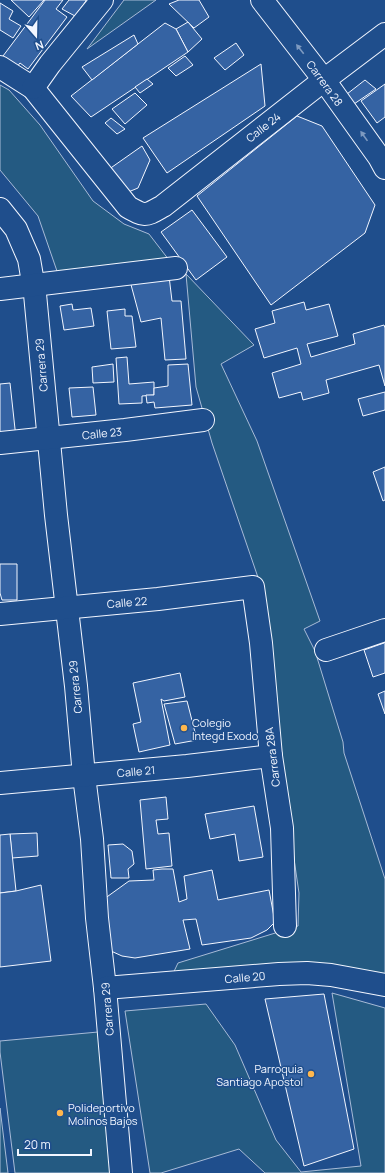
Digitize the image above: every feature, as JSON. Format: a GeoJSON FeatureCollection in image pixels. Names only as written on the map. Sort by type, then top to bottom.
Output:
{"type":"FeatureCollection","features":[{"type":"Feature","properties":{"kind":"street"},"geometry":{"type":"LineString","coordinates":[[0,67],[33,88],[50,64],[102,0]]}},
{"type":"Feature","properties":{"kind":"street","name":"Carrera 28"},"geometry":{"type":"LineString","coordinates":[[262,0],[324,80],[379,157],[385,168]]}},
{"type":"Feature","properties":{"kind":"street","name":"Calle 24"},"geometry":{"type":"LineString","coordinates":[[33,88],[128,207],[139,213],[147,214],[163,206],[385,34]]}},
{"type":"Feature","properties":{"kind":"street","name":"Carrera 29"},"geometry":{"type":"LineString","coordinates":[[0,209],[16,229],[29,259],[35,294],[48,438],[92,839],[121,1173]]}},
{"type":"Feature","properties":{"kind":"street"},"geometry":{"type":"LineString","coordinates":[[0,289],[176,268]]}},
{"type":"Feature","properties":{"kind":"street","name":"Calle 23"},"geometry":{"type":"LineString","coordinates":[[0,443],[203,420]]}},
{"type":"Feature","properties":{"kind":"street","name":"Calle 22"},"geometry":{"type":"LineString","coordinates":[[0,614],[158,599],[253,588]]}},
{"type":"Feature","properties":{"kind":"street","name":"Carrera 28A"},"geometry":{"type":"LineString","coordinates":[[253,588],[261,643],[271,756],[282,828],[285,926]]}},
{"type":"Feature","properties":{"kind":"street"},"geometry":{"type":"LineString","coordinates":[[326,650],[385,630]]}},
{"type":"Feature","properties":{"kind":"street","name":"Calle 21"},"geometry":{"type":"LineString","coordinates":[[0,783],[179,767],[271,756]]}},
{"type":"Feature","properties":{"kind":"street","name":"Calle 20"},"geometry":{"type":"LineString","coordinates":[[105,988],[307,973],[331,975],[385,985]]}},
{"type":"Feature","properties":{"kind":"shaded area"},"geometry":{"type":"Polygon","coordinates":[[[124,0],[156,0],[87,49],[124,0]]]}},
{"type":"Feature","properties":{"kind":"shaded area"},"geometry":{"type":"Polygon","coordinates":[[[0,85],[9,90],[40,125],[93,201],[124,224],[149,234],[169,260],[58,274],[38,216],[0,170],[0,85]]]}},
{"type":"Feature","properties":{"kind":"shaded area"},"geometry":{"type":"Polygon","coordinates":[[[186,274],[254,345],[221,364],[257,441],[320,621],[304,629],[315,651],[343,742],[344,753],[385,879],[385,981],[168,984],[178,963],[298,926],[299,893],[276,736],[264,595],[212,443],[196,387],[186,274]]]}},
{"type":"Feature","properties":{"kind":"shaded area"},"geometry":{"type":"Polygon","coordinates":[[[332,993],[385,1008],[385,1173],[265,1173],[239,1149],[161,1173],[150,1173],[125,1011],[206,1004],[235,1045],[276,1140],[301,1172],[361,1166],[332,993]]]}},
{"type":"Feature","properties":{"kind":"shaded area","name":"Polideportivo Molinos Bajos"},"geometry":{"type":"Polygon","coordinates":[[[109,1031],[115,1173],[15,1173],[0,1052],[0,1041],[109,1031]]]}},
{"type":"Feature","properties":{"kind":"shaded area"},"geometry":{"type":"Polygon","coordinates":[[[0,1108],[8,1173],[0,1173],[0,1108]]]}},
{"type":"Feature","properties":{"kind":"building"},"geometry":{"type":"Polygon","coordinates":[[[11,0],[44,0],[29,17],[11,0]]]}},
{"type":"Feature","properties":{"kind":"building"},"geometry":{"type":"Polygon","coordinates":[[[45,0],[63,0],[56,9],[67,17],[28,69],[20,63],[13,72],[0,60],[45,0]]]}},
{"type":"Feature","properties":{"kind":"building"},"geometry":{"type":"Polygon","coordinates":[[[69,0],[86,0],[75,16],[62,9],[69,0]]]}},
{"type":"Feature","properties":{"kind":"building"},"geometry":{"type":"Polygon","coordinates":[[[179,0],[199,0],[209,17],[194,28],[169,4],[179,0]]]}},
{"type":"Feature","properties":{"kind":"building"},"geometry":{"type":"Polygon","coordinates":[[[0,3],[13,11],[9,19],[21,26],[13,38],[0,30],[0,3]]]}},
{"type":"Feature","properties":{"kind":"building"},"geometry":{"type":"Polygon","coordinates":[[[188,22],[202,39],[188,52],[176,29],[188,22]]]}},
{"type":"Feature","properties":{"kind":"building"},"geometry":{"type":"Polygon","coordinates":[[[165,23],[176,29],[188,52],[91,117],[71,96],[165,23]]]}},
{"type":"Feature","properties":{"kind":"building"},"geometry":{"type":"Polygon","coordinates":[[[134,35],[138,44],[92,80],[82,67],[134,35]]]}},
{"type":"Feature","properties":{"kind":"building"},"geometry":{"type":"Polygon","coordinates":[[[236,43],[244,55],[225,70],[214,58],[236,43]]]}},
{"type":"Feature","properties":{"kind":"building"},"geometry":{"type":"Polygon","coordinates":[[[185,56],[193,65],[176,76],[168,68],[185,56]]]}},
{"type":"Feature","properties":{"kind":"building"},"geometry":{"type":"Polygon","coordinates":[[[261,64],[265,106],[167,173],[143,138],[261,64]]]}},
{"type":"Feature","properties":{"kind":"building"},"geometry":{"type":"Polygon","coordinates":[[[147,79],[153,84],[140,93],[135,87],[147,79]]]}},
{"type":"Feature","properties":{"kind":"building"},"geometry":{"type":"Polygon","coordinates":[[[365,80],[376,89],[354,104],[347,94],[365,80]]]}},
{"type":"Feature","properties":{"kind":"building"},"geometry":{"type":"Polygon","coordinates":[[[385,84],[385,117],[377,123],[361,101],[385,84]]]}},
{"type":"Feature","properties":{"kind":"building"},"geometry":{"type":"Polygon","coordinates":[[[135,93],[147,105],[125,124],[112,109],[135,93]]]}},
{"type":"Feature","properties":{"kind":"building"},"geometry":{"type":"Polygon","coordinates":[[[297,116],[322,126],[375,205],[365,233],[271,305],[197,196],[297,116]]]}},
{"type":"Feature","properties":{"kind":"building"},"geometry":{"type":"Polygon","coordinates":[[[111,118],[125,129],[117,134],[105,123],[111,118]]]}},
{"type":"Feature","properties":{"kind":"building"},"geometry":{"type":"Polygon","coordinates":[[[142,146],[150,160],[138,188],[121,195],[105,172],[142,146]]]}},
{"type":"Feature","properties":{"kind":"building"},"geometry":{"type":"Polygon","coordinates":[[[192,210],[227,257],[196,280],[161,232],[192,210]]]}},
{"type":"Feature","properties":{"kind":"building"},"geometry":{"type":"Polygon","coordinates":[[[169,276],[172,301],[181,301],[186,359],[165,360],[161,318],[141,322],[130,281],[169,276]]]}},
{"type":"Feature","properties":{"kind":"building"},"geometry":{"type":"Polygon","coordinates":[[[304,302],[306,310],[329,304],[338,336],[307,344],[311,357],[355,344],[353,334],[384,325],[385,386],[379,365],[326,380],[329,393],[303,400],[301,392],[279,398],[272,373],[301,364],[297,348],[264,358],[255,329],[275,323],[272,311],[304,302]]]}},
{"type":"Feature","properties":{"kind":"building"},"geometry":{"type":"Polygon","coordinates":[[[72,304],[73,310],[91,308],[94,326],[64,330],[60,306],[72,304]]]}},
{"type":"Feature","properties":{"kind":"building"},"geometry":{"type":"Polygon","coordinates":[[[125,309],[125,316],[132,316],[136,347],[111,349],[107,311],[125,309]]]}},
{"type":"Feature","properties":{"kind":"building"},"geometry":{"type":"Polygon","coordinates":[[[127,357],[129,384],[154,382],[154,395],[142,396],[142,403],[119,404],[116,358],[127,357]]]}},
{"type":"Feature","properties":{"kind":"building"},"geometry":{"type":"Polygon","coordinates":[[[113,364],[114,382],[93,383],[92,367],[113,364]]]}},
{"type":"Feature","properties":{"kind":"building"},"geometry":{"type":"Polygon","coordinates":[[[188,364],[192,405],[155,408],[154,402],[147,403],[146,395],[154,395],[154,388],[168,386],[168,365],[188,364]]]}},
{"type":"Feature","properties":{"kind":"building"},"geometry":{"type":"Polygon","coordinates":[[[10,383],[16,438],[0,439],[0,384],[10,383]]]}},
{"type":"Feature","properties":{"kind":"building"},"geometry":{"type":"Polygon","coordinates":[[[93,387],[96,415],[72,417],[69,388],[93,387]]]}},
{"type":"Feature","properties":{"kind":"building"},"geometry":{"type":"Polygon","coordinates":[[[385,392],[385,410],[363,416],[358,399],[385,392]]]}},
{"type":"Feature","properties":{"kind":"building"},"geometry":{"type":"Polygon","coordinates":[[[385,467],[385,500],[383,501],[373,472],[385,467]]]}},
{"type":"Feature","properties":{"kind":"building"},"geometry":{"type":"Polygon","coordinates":[[[0,564],[17,564],[17,600],[2,600],[0,593],[0,564]]]}},
{"type":"Feature","properties":{"kind":"building"},"geometry":{"type":"Polygon","coordinates":[[[385,633],[385,673],[373,677],[364,650],[384,643],[381,634],[385,633]]]}},
{"type":"Feature","properties":{"kind":"building"},"geometry":{"type":"Polygon","coordinates":[[[180,673],[185,697],[164,701],[161,699],[170,745],[139,752],[133,724],[141,722],[133,683],[180,673]]]}},
{"type":"Feature","properties":{"kind":"building"},"geometry":{"type":"Polygon","coordinates":[[[385,691],[385,714],[378,694],[385,691]]]}},
{"type":"Feature","properties":{"kind":"building"},"geometry":{"type":"Polygon","coordinates":[[[187,701],[197,740],[175,744],[164,704],[187,701]]]}},
{"type":"Feature","properties":{"kind":"building"},"geometry":{"type":"Polygon","coordinates":[[[166,797],[168,819],[156,820],[158,834],[169,833],[172,866],[146,869],[140,800],[166,797]]]}},
{"type":"Feature","properties":{"kind":"building"},"geometry":{"type":"Polygon","coordinates":[[[254,806],[263,857],[239,861],[235,834],[210,839],[205,814],[254,806]]]}},
{"type":"Feature","properties":{"kind":"building"},"geometry":{"type":"Polygon","coordinates":[[[37,833],[38,856],[12,858],[10,834],[37,833]]]}},
{"type":"Feature","properties":{"kind":"building"},"geometry":{"type":"Polygon","coordinates":[[[10,834],[16,891],[0,893],[0,835],[10,834]]]}},
{"type":"Feature","properties":{"kind":"building"},"geometry":{"type":"Polygon","coordinates":[[[123,844],[132,851],[134,864],[128,869],[129,878],[111,878],[108,845],[123,844]]]}},
{"type":"Feature","properties":{"kind":"building"},"geometry":{"type":"Polygon","coordinates":[[[173,869],[179,902],[187,899],[184,876],[212,870],[218,900],[269,890],[275,922],[267,930],[251,938],[202,945],[196,919],[183,920],[190,949],[135,958],[122,956],[111,951],[104,899],[129,881],[154,880],[153,870],[173,869]]]}},
{"type":"Feature","properties":{"kind":"building"},"geometry":{"type":"Polygon","coordinates":[[[41,885],[51,961],[0,967],[0,893],[41,885]]]}},
{"type":"Feature","properties":{"kind":"building","name":"Parroquia Santiago Apostol"},"geometry":{"type":"Polygon","coordinates":[[[324,994],[354,1149],[304,1166],[265,999],[324,994]]]}},
{"type":"Feature","properties":{"kind":"place","name":"Colegio Integd Exodo"},"geometry":{"type":"Point","coordinates":[184,728]}},
{"type":"Feature","properties":{"kind":"place","name":"Parroquia Santiago Apostol"},"geometry":{"type":"Point","coordinates":[311,1074]}},
{"type":"Feature","properties":{"kind":"place","name":"Polideportivo Molinos Bajos"},"geometry":{"type":"Point","coordinates":[60,1113]}}]}
